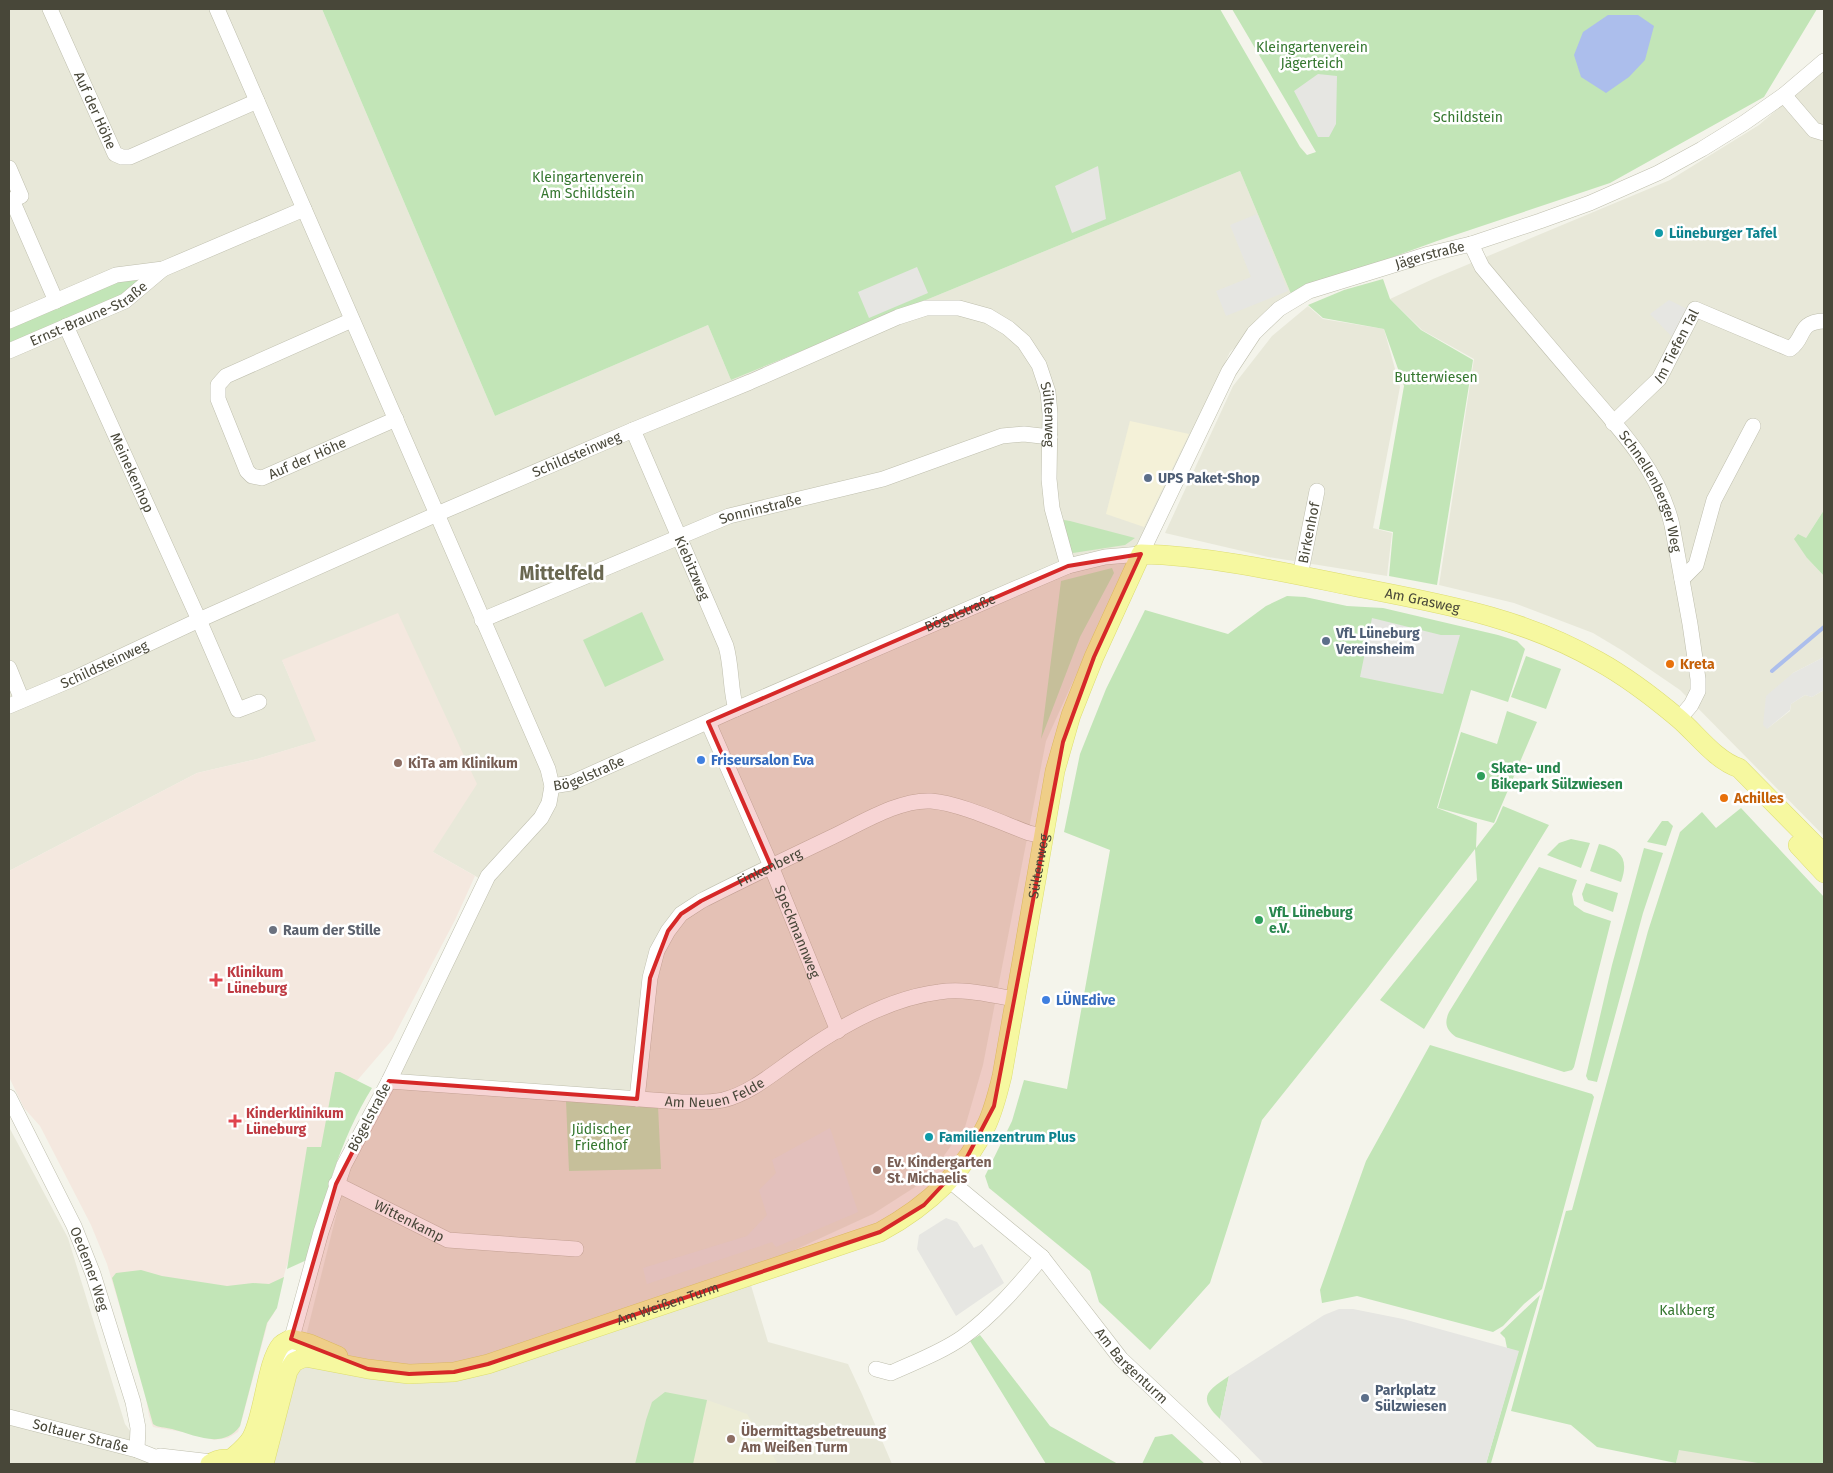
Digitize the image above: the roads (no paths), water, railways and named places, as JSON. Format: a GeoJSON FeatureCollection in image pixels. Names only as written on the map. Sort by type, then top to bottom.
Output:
{"type":"FeatureCollection","features":[{"type":"Feature","properties":{"kind":"main road","name":"Am Grasweg"},"geometry":{"type":"LineString","coordinates":[[1141,554],[1162,554],[1249,566],[1479,612],[1520,625],[1571,646],[1599,661],[1647,692],[1679,719]]}},
{"type":"Feature","properties":{"kind":"main road","name":"Sültenweg"},"geometry":{"type":"LineString","coordinates":[[949,1180],[978,1142],[994,1106],[1002,1076],[1055,771],[1071,715],[1094,657],[1141,554]]}},
{"type":"Feature","properties":{"kind":"main road"},"geometry":{"type":"LineString","coordinates":[[1679,719],[1728,764],[1739,768],[1824,854]]}},
{"type":"Feature","properties":{"kind":"main road"},"geometry":{"type":"LineString","coordinates":[[1728,764],[1731,777],[1824,873]]}},
{"type":"Feature","properties":{"kind":"main road","name":"Am Weißen Turm"},"geometry":{"type":"LineString","coordinates":[[295,1350],[310,1344],[368,1369],[409,1374],[454,1372],[507,1358],[880,1232],[924,1205],[949,1180]]}},
{"type":"Feature","properties":{"kind":"main road","name":"Bögelstraße"},"geometry":{"type":"LineString","coordinates":[[239,1463],[257,1425],[277,1352],[281,1345],[295,1350]]}},
{"type":"Feature","properties":{"kind":"main road"},"geometry":{"type":"LineString","coordinates":[[264,1464],[273,1421],[288,1371],[294,1362],[295,1350]]}},
{"type":"Feature","properties":{"kind":"main road"},"geometry":{"type":"LineString","coordinates":[[239,1463],[262,1442],[273,1421]]}},
{"type":"Feature","properties":{"kind":"main road","name":"Soltauer Straße"},"geometry":{"type":"LineString","coordinates":[[211,1463],[222,1459],[239,1463]]}},
{"type":"Feature","properties":{"kind":"street","name":"Auf der Höhe"},"geometry":{"type":"LineString","coordinates":[[50,9],[115,154],[122,157],[130,157],[257,101]]}},
{"type":"Feature","properties":{"kind":"street"},"geometry":{"type":"LineString","coordinates":[[217,9],[548,769],[552,786]]}},
{"type":"Feature","properties":{"kind":"street","name":"Jägerstraße"},"geometry":{"type":"LineString","coordinates":[[1141,554],[1229,370],[1254,333],[1279,309],[1309,291],[1410,260],[1471,244],[1590,203],[1658,173],[1744,123],[1784,95],[1824,62]]}},
{"type":"Feature","properties":{"kind":"street"},"geometry":{"type":"LineString","coordinates":[[1784,95],[1814,130],[1824,133]]}},
{"type":"Feature","properties":{"kind":"street"},"geometry":{"type":"LineString","coordinates":[[9,168],[21,196],[10,201],[56,301]]}},
{"type":"Feature","properties":{"kind":"street","name":"Ernst-Braune-Straße"},"geometry":{"type":"LineString","coordinates":[[9,321],[116,275],[163,268],[304,209]]}},
{"type":"Feature","properties":{"kind":"street","name":"Schnellenberger Weg"},"geometry":{"type":"LineString","coordinates":[[1471,244],[1482,267],[1613,423],[1656,479],[1671,519],[1697,665],[1698,691],[1691,705],[1679,719]]}},
{"type":"Feature","properties":{"kind":"street","name":"Ernst-Braune-Straße"},"geometry":{"type":"LineString","coordinates":[[9,351],[124,301],[163,268]]}},
{"type":"Feature","properties":{"kind":"street","name":"Schildsteinweg"},"geometry":{"type":"LineString","coordinates":[[16,703],[437,514],[906,314],[935,307],[959,308]]}},
{"type":"Feature","properties":{"kind":"street","name":"Sültenweg"},"geometry":{"type":"LineString","coordinates":[[959,308],[988,316],[1008,328],[1024,342],[1039,365],[1048,392],[1050,414],[1049,479],[1052,508],[1068,566]]}},
{"type":"Feature","properties":{"kind":"street","name":"Im Tiefen Tal"},"geometry":{"type":"LineString","coordinates":[[1613,423],[1659,379],[1696,309],[1790,349],[1796,345],[1803,329],[1810,324],[1824,321]]}},
{"type":"Feature","properties":{"kind":"street","name":"Auf der Höhe"},"geometry":{"type":"LineString","coordinates":[[352,320],[226,376],[218,385],[218,399],[247,471],[252,476],[262,478],[396,419]]}},
{"type":"Feature","properties":{"kind":"street","name":"Meinekenhop"},"geometry":{"type":"LineString","coordinates":[[66,326],[199,620]]}},
{"type":"Feature","properties":{"kind":"street"},"geometry":{"type":"LineString","coordinates":[[1682,579],[1696,565],[1714,500],[1753,426]]}},
{"type":"Feature","properties":{"kind":"street","name":"Kiebitzweg"},"geometry":{"type":"LineString","coordinates":[[632,430],[680,536],[726,646],[731,663],[732,695],[736,709]]}},
{"type":"Feature","properties":{"kind":"street","name":"Sonninstraße"},"geometry":{"type":"LineString","coordinates":[[482,620],[729,516],[883,479],[1002,436],[1024,434],[1050,436]]}},
{"type":"Feature","properties":{"kind":"street","name":"Birkenhof"},"geometry":{"type":"LineString","coordinates":[[1300,576],[1316,491]]}},
{"type":"Feature","properties":{"kind":"street","name":"Bögelstraße"},"geometry":{"type":"LineString","coordinates":[[295,1350],[336,1184],[350,1152],[388,1081],[488,876],[541,818],[549,803],[552,786],[571,783],[736,709],[1068,566],[1106,556],[1141,554]]}},
{"type":"Feature","properties":{"kind":"street"},"geometry":{"type":"LineString","coordinates":[[199,620],[238,710],[259,702]]}},
{"type":"Feature","properties":{"kind":"street"},"geometry":{"type":"LineString","coordinates":[[9,668],[16,703]]}},
{"type":"Feature","properties":{"kind":"street","name":"Speckmannweg"},"geometry":{"type":"LineString","coordinates":[[708,722],[771,866],[838,1031]]}},
{"type":"Feature","properties":{"kind":"street","name":"Finkenberg"},"geometry":{"type":"LineString","coordinates":[[637,1099],[650,978],[657,951],[668,931],[681,914],[701,901],[898,806],[914,802],[931,801],[949,804],[1043,836]]}},
{"type":"Feature","properties":{"kind":"street","name":"Am Neuen Felde"},"geometry":{"type":"LineString","coordinates":[[388,1081],[637,1099],[703,1102],[722,1100],[739,1094],[838,1031],[891,1004],[941,991],[966,991],[1015,999]]}},
{"type":"Feature","properties":{"kind":"street","name":"Oedemer Weg"},"geometry":{"type":"LineString","coordinates":[[9,1097],[74,1226],[93,1274],[133,1402],[144,1452]]}},
{"type":"Feature","properties":{"kind":"street","name":"Am Bargenturm"},"geometry":{"type":"LineString","coordinates":[[949,1180],[1042,1258],[1121,1359],[1233,1464]]}},
{"type":"Feature","properties":{"kind":"street","name":"Wittenkamp"},"geometry":{"type":"LineString","coordinates":[[336,1184],[448,1240],[576,1249]]}},
{"type":"Feature","properties":{"kind":"street"},"geometry":{"type":"LineString","coordinates":[[876,1368],[891,1373],[924,1358],[962,1337],[986,1319],[1042,1258]]}},
{"type":"Feature","properties":{"kind":"street","name":"Soltauer Straße"},"geometry":{"type":"LineString","coordinates":[[9,1416],[144,1452],[211,1463]]}},
{"type":"Feature","properties":{"kind":"street","name":"Soltauer Straße"},"geometry":{"type":"LineString","coordinates":[[144,1452],[172,1464]]}},
{"type":"Feature","properties":{"kind":"water"},"geometry":{"type":"Polygon","coordinates":[[[1608,15],[1638,15],[1654,26],[1645,60],[1629,77],[1606,93],[1581,77],[1574,55],[1583,32],[1608,15]]]}},
{"type":"Feature","properties":{"kind":"waterway"},"geometry":{"type":"LineString","coordinates":[[1772,671],[1824,627]]}},
{"type":"Feature","properties":{"kind":"place","name":"Lüneburger Tafel"},"geometry":{"type":"Point","coordinates":[1659,233]}},
{"type":"Feature","properties":{"kind":"place","name":"UPS Paket-Shop"},"geometry":{"type":"Point","coordinates":[1148,478]}},
{"type":"Feature","properties":{"kind":"place","name":"VfL Lüneburg Vereinsheim"},"geometry":{"type":"Point","coordinates":[1326,641]}},
{"type":"Feature","properties":{"kind":"place","name":"Kreta"},"geometry":{"type":"Point","coordinates":[1670,664]}},
{"type":"Feature","properties":{"kind":"place","name":"Friseursalon Eva"},"geometry":{"type":"Point","coordinates":[701,760]}},
{"type":"Feature","properties":{"kind":"place","name":"KiTa am Klinikum"},"geometry":{"type":"Point","coordinates":[398,763]}},
{"type":"Feature","properties":{"kind":"place","name":"Skate- und Bikepark Sülzwiesen"},"geometry":{"type":"Point","coordinates":[1481,776]}},
{"type":"Feature","properties":{"kind":"place","name":"Achilles"},"geometry":{"type":"Point","coordinates":[1724,798]}},
{"type":"Feature","properties":{"kind":"place","name":"VfL Lüneburg e.V."},"geometry":{"type":"Point","coordinates":[1259,920]}},
{"type":"Feature","properties":{"kind":"place","name":"Raum der Stille"},"geometry":{"type":"Point","coordinates":[273,930]}},
{"type":"Feature","properties":{"kind":"place","name":"Klinikum Lüneburg"},"geometry":{"type":"Point","coordinates":[216,980]}},
{"type":"Feature","properties":{"kind":"place","name":"LÜNEdive"},"geometry":{"type":"Point","coordinates":[1046,1000]}},
{"type":"Feature","properties":{"kind":"place","name":"Kinderklinikum Lüneburg"},"geometry":{"type":"Point","coordinates":[235,1121]}},
{"type":"Feature","properties":{"kind":"place","name":"Familienzentrum Plus"},"geometry":{"type":"Point","coordinates":[929,1137]}},
{"type":"Feature","properties":{"kind":"place","name":"Ev. Kindergarten St. Michaelis"},"geometry":{"type":"Point","coordinates":[877,1170]}},
{"type":"Feature","properties":{"kind":"place","name":"Parkplatz Sülzwiesen"},"geometry":{"type":"Point","coordinates":[1365,1398]}},
{"type":"Feature","properties":{"kind":"place","name":"Übermittagsbetreuung Am Weißen Turm"},"geometry":{"type":"Point","coordinates":[731,1439]}},
{"type":"Feature","properties":{"kind":"district","name":"Mittelfeld"},"geometry":{"type":"Point","coordinates":[562,573]}},
{"type":"Feature","properties":{"kind":"park label","name":"Kleingartenverein Jägerteich"},"geometry":{"type":"Point","coordinates":[1312,56]}},
{"type":"Feature","properties":{"kind":"park label","name":"Schildstein"},"geometry":{"type":"Point","coordinates":[1468,117]}},
{"type":"Feature","properties":{"kind":"park label","name":"Kleingartenverein Am Schildstein"},"geometry":{"type":"Point","coordinates":[588,186]}},
{"type":"Feature","properties":{"kind":"park label","name":"Butterwiesen"},"geometry":{"type":"Point","coordinates":[1436,377]}},
{"type":"Feature","properties":{"kind":"park label","name":"Jüdischer Friedhof"},"geometry":{"type":"Point","coordinates":[601,1138]}},
{"type":"Feature","properties":{"kind":"park label","name":"Kalkberg"},"geometry":{"type":"Point","coordinates":[1687,1310]}}]}
